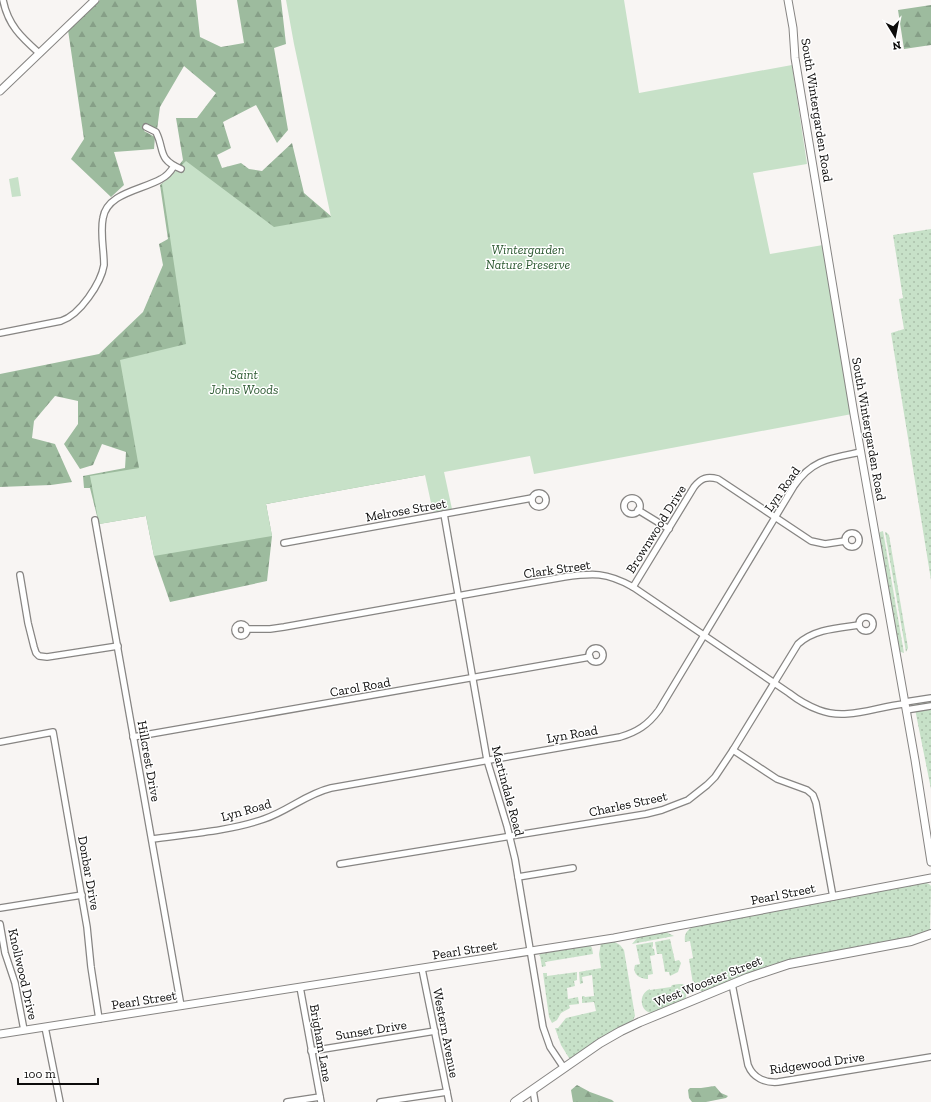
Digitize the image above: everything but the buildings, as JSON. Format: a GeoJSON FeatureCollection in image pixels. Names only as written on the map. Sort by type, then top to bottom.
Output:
{"type":"FeatureCollection","features":[{"type":"Feature","properties":{"kind":"main road","name":"West Wooster Street"},"geometry":{"type":"LineString","coordinates":[[515,1102],[621,1031],[732,984],[789,964],[911,941],[931,934]]}},
{"type":"Feature","properties":{"kind":"street"},"geometry":{"type":"LineString","coordinates":[[3,0],[7,16],[13,27],[38,53]]}},
{"type":"Feature","properties":{"kind":"street"},"geometry":{"type":"LineString","coordinates":[[0,91],[95,0]]}},
{"type":"Feature","properties":{"kind":"street","name":"South Wintergarden Road"},"geometry":{"type":"LineString","coordinates":[[788,0],[797,66],[861,452],[931,862]]}},
{"type":"Feature","properties":{"kind":"street"},"geometry":{"type":"LineString","coordinates":[[146,127],[156,132],[163,155],[174,166],[181,169]]}},
{"type":"Feature","properties":{"kind":"street"},"geometry":{"type":"LineString","coordinates":[[0,333],[61,321],[69,318],[76,312],[98,282],[103,271],[102,223],[108,206],[124,195],[162,178],[174,166]]}},
{"type":"Feature","properties":{"kind":"street","name":"Lyn Road"},"geometry":{"type":"LineString","coordinates":[[152,839],[228,828],[264,819],[315,793],[331,788],[620,737],[635,732],[648,723],[659,710],[796,484],[809,469],[822,461],[861,452]]}},
{"type":"Feature","properties":{"kind":"street","name":"Brownwood Drive"},"geometry":{"type":"LineString","coordinates":[[633,587],[700,480],[708,478],[718,479],[805,538],[816,543],[828,544],[845,541]]}},
{"type":"Feature","properties":{"kind":"street","name":"Melrose Street"},"geometry":{"type":"LineString","coordinates":[[284,543],[532,498]]}},
{"type":"Feature","properties":{"kind":"street"},"geometry":{"type":"LineString","coordinates":[[638,510],[668,529]]}},
{"type":"Feature","properties":{"kind":"street","name":"Martindale Road"},"geometry":{"type":"LineString","coordinates":[[444,514],[457,596],[487,760],[510,837],[518,876],[543,1027],[550,1047],[564,1068]]}},
{"type":"Feature","properties":{"kind":"street","name":"Hillcrest Drive"},"geometry":{"type":"LineString","coordinates":[[96,520],[181,1006]]}},
{"type":"Feature","properties":{"kind":"street","name":"Clark Street"},"geometry":{"type":"LineString","coordinates":[[247,629],[284,627],[586,574],[597,574],[612,577],[633,587],[813,708],[828,713],[844,714],[905,706]]}},
{"type":"Feature","properties":{"kind":"street"},"geometry":{"type":"LineString","coordinates":[[20,575],[34,647],[39,656],[47,657],[118,646]]}},
{"type":"Feature","properties":{"kind":"street","name":"Charles Street"},"geometry":{"type":"LineString","coordinates":[[340,864],[646,814],[677,805],[688,800],[707,785],[722,767],[794,650],[804,639],[823,631],[859,625]]}},
{"type":"Feature","properties":{"kind":"street","name":"Carol Road"},"geometry":{"type":"LineString","coordinates":[[133,737],[590,658]]}},
{"type":"Feature","properties":{"kind":"street"},"geometry":{"type":"LineString","coordinates":[[905,706],[931,698]]}},
{"type":"Feature","properties":{"kind":"street"},"geometry":{"type":"LineString","coordinates":[[905,706],[931,706]]}},
{"type":"Feature","properties":{"kind":"street","name":"Donbar Drive"},"geometry":{"type":"LineString","coordinates":[[0,742],[53,732],[82,895],[99,1019]]}},
{"type":"Feature","properties":{"kind":"street"},"geometry":{"type":"LineString","coordinates":[[733,750],[766,773],[789,784],[807,790],[813,796],[816,803],[833,897]]}},
{"type":"Feature","properties":{"kind":"street"},"geometry":{"type":"LineString","coordinates":[[518,876],[572,868]]}},
{"type":"Feature","properties":{"kind":"street","name":"Pearl Street"},"geometry":{"type":"LineString","coordinates":[[0,1034],[531,952],[614,938],[931,878]]}},
{"type":"Feature","properties":{"kind":"street"},"geometry":{"type":"LineString","coordinates":[[0,908],[82,895]]}},
{"type":"Feature","properties":{"kind":"street","name":"Knollwood Drive"},"geometry":{"type":"LineString","coordinates":[[0,924],[5,953],[18,994],[24,1030]]}},
{"type":"Feature","properties":{"kind":"street","name":"Western Avenue"},"geometry":{"type":"LineString","coordinates":[[422,968],[448,1102]]}},
{"type":"Feature","properties":{"kind":"street","name":"Ridgewood Drive"},"geometry":{"type":"LineString","coordinates":[[732,984],[748,1065],[753,1075],[763,1081],[778,1082],[931,1057]]}},
{"type":"Feature","properties":{"kind":"street","name":"Brigham Lane"},"geometry":{"type":"LineString","coordinates":[[300,987],[320,1100]]}},
{"type":"Feature","properties":{"kind":"street"},"geometry":{"type":"LineString","coordinates":[[45,1027],[60,1102]]}},
{"type":"Feature","properties":{"kind":"street","name":"Sunset Drive"},"geometry":{"type":"LineString","coordinates":[[311,1051],[435,1031]]}},
{"type":"Feature","properties":{"kind":"street"},"geometry":{"type":"LineString","coordinates":[[533,1090],[535,1102]]}},
{"type":"Feature","properties":{"kind":"street"},"geometry":{"type":"LineString","coordinates":[[380,1102],[446,1092]]}},
{"type":"Feature","properties":{"kind":"street"},"geometry":{"type":"LineString","coordinates":[[287,1102],[320,1100]]}},
{"type":"Feature","properties":{"kind":"green space","name":"Saint Johns Woods"},"geometry":{"type":"Polygon","coordinates":[[[100,0],[196,0],[200,37],[221,47],[244,43],[237,0],[281,0],[286,44],[274,48],[288,130],[277,143],[256,105],[223,122],[231,148],[217,155],[222,168],[241,163],[249,169],[262,171],[292,143],[304,193],[332,217],[425,475],[266,504],[272,536],[267,581],[170,602],[154,556],[146,516],[99,524],[90,488],[84,488],[83,476],[125,468],[126,452],[102,444],[93,465],[80,469],[64,444],[78,424],[78,401],[55,396],[34,421],[32,438],[55,444],[72,482],[51,485],[0,487],[0,374],[99,354],[143,312],[163,265],[159,244],[168,239],[160,185],[185,167],[179,165],[183,160],[176,118],[197,118],[216,93],[184,66],[160,107],[157,130],[145,124],[144,131],[155,137],[154,149],[114,152],[124,185],[111,197],[71,159],[84,139],[68,30],[100,0]]]}},
{"type":"Feature","properties":{"kind":"green space","name":"Wintergarden Nature Preserve"},"geometry":{"type":"Polygon","coordinates":[[[286,0],[624,0],[639,93],[792,65],[807,164],[753,173],[770,254],[823,245],[852,414],[534,474],[530,456],[444,472],[452,509],[433,512],[425,475],[266,504],[272,536],[154,556],[146,516],[99,524],[90,476],[139,468],[120,360],[186,344],[162,184],[186,161],[274,227],[331,217],[286,0]]]}},
{"type":"Feature","properties":{"kind":"green space"},"geometry":{"type":"Polygon","coordinates":[[[931,5],[931,45],[904,49],[898,10],[931,5]]]}},
{"type":"Feature","properties":{"kind":"green space"},"geometry":{"type":"Polygon","coordinates":[[[18,177],[21,196],[12,197],[9,179],[18,177]]]}},
{"type":"Feature","properties":{"kind":"green space"},"geometry":{"type":"Polygon","coordinates":[[[931,229],[931,580],[891,333],[904,329],[899,299],[903,298],[893,235],[931,229]]]}},
{"type":"Feature","properties":{"kind":"green space"},"geometry":{"type":"Polygon","coordinates":[[[883,531],[904,653],[898,651],[878,535],[883,531]]]}},
{"type":"Feature","properties":{"kind":"green space"},"geometry":{"type":"Polygon","coordinates":[[[885,532],[889,535],[908,648],[906,652],[885,532]]]}},
{"type":"Feature","properties":{"kind":"green space"},"geometry":{"type":"Polygon","coordinates":[[[931,696],[931,789],[913,699],[931,696]]]}},
{"type":"Feature","properties":{"kind":"green space"},"geometry":{"type":"Polygon","coordinates":[[[924,882],[931,886],[930,931],[914,937],[880,945],[793,959],[749,973],[705,991],[700,991],[693,984],[689,959],[693,958],[690,941],[685,942],[686,933],[692,927],[924,882]]]}},
{"type":"Feature","properties":{"kind":"green space"},"geometry":{"type":"Polygon","coordinates":[[[666,932],[674,936],[632,944],[638,937],[666,932]]]}},
{"type":"Feature","properties":{"kind":"green space"},"geometry":{"type":"Polygon","coordinates":[[[670,939],[675,961],[679,960],[681,963],[678,972],[670,976],[669,972],[665,972],[662,954],[657,954],[655,942],[670,939]]]}},
{"type":"Feature","properties":{"kind":"green space"},"geometry":{"type":"Polygon","coordinates":[[[613,941],[620,945],[624,950],[635,1016],[632,1022],[573,1058],[569,1058],[561,1045],[555,1028],[558,1028],[566,1018],[596,1011],[594,1002],[582,1003],[582,996],[594,996],[592,975],[582,977],[583,983],[580,984],[579,972],[601,968],[599,954],[601,943],[613,941]]]}},
{"type":"Feature","properties":{"kind":"green space"},"geometry":{"type":"Polygon","coordinates":[[[653,942],[652,948],[654,949],[655,955],[650,956],[653,974],[648,975],[648,979],[642,978],[637,975],[634,968],[635,965],[640,964],[636,945],[653,942]]]}},
{"type":"Feature","properties":{"kind":"green space"},"geometry":{"type":"Polygon","coordinates":[[[590,945],[593,954],[545,962],[546,966],[542,967],[539,956],[540,954],[590,945]]]}},
{"type":"Feature","properties":{"kind":"green space"},"geometry":{"type":"Polygon","coordinates":[[[577,972],[577,980],[574,981],[575,986],[567,988],[568,999],[578,997],[579,1004],[569,1005],[570,1008],[561,1013],[557,1020],[552,1023],[549,1017],[543,973],[547,973],[547,976],[577,972]]]}},
{"type":"Feature","properties":{"kind":"green space"},"geometry":{"type":"Polygon","coordinates":[[[683,984],[687,989],[686,997],[683,1001],[654,1013],[649,1012],[643,1007],[643,995],[650,989],[671,987],[672,985],[683,984]]]}},
{"type":"Feature","properties":{"kind":"green space"},"geometry":{"type":"Polygon","coordinates":[[[577,1085],[614,1102],[573,1102],[571,1090],[577,1085]]]}},
{"type":"Feature","properties":{"kind":"green space"},"geometry":{"type":"Polygon","coordinates":[[[715,1086],[721,1093],[728,1096],[726,1098],[706,1102],[692,1102],[689,1098],[688,1090],[690,1088],[715,1086]]]}}]}
